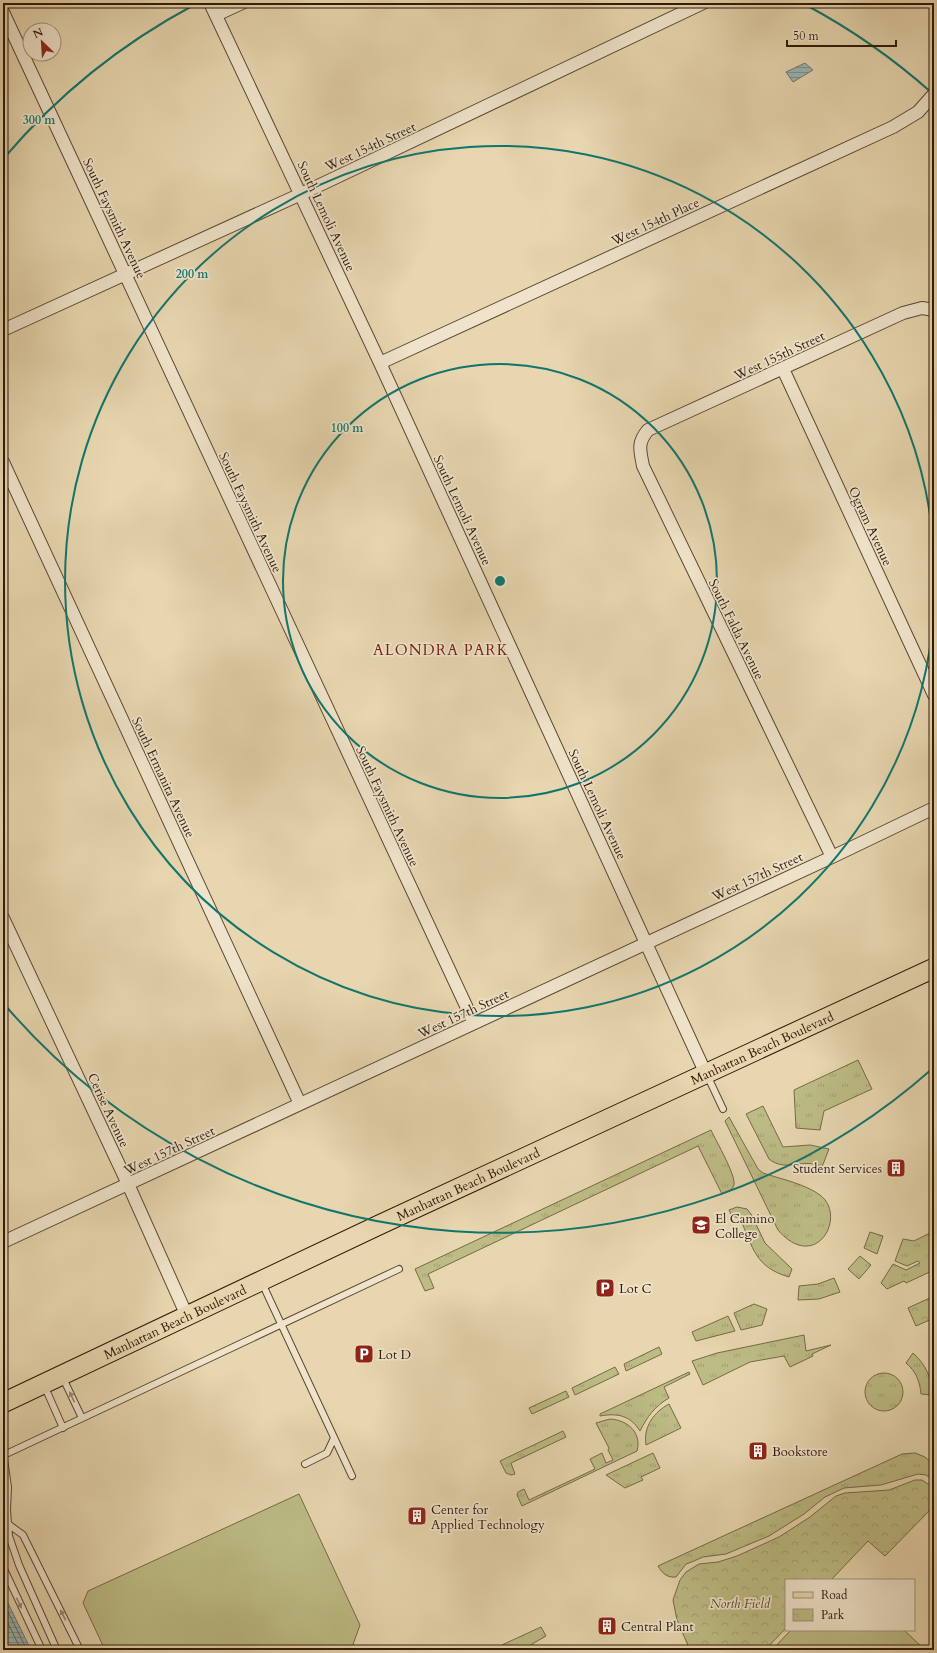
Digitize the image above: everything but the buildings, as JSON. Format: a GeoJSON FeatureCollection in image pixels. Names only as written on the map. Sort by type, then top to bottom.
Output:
{"type":"FeatureCollection","features":[{"type":"Feature","properties":{"kind":"main road","name":"Manhattan Beach Boulevard"},"geometry":{"type":"LineString","coordinates":[[3,1403],[261,1281],[934,968]]}},
{"type":"Feature","properties":{"kind":"street","name":"South Lemoli Avenue"},"geometry":{"type":"LineString","coordinates":[[210,3],[380,363],[706,1074]]}},
{"type":"Feature","properties":{"kind":"street"},"geometry":{"type":"LineString","coordinates":[[216,15],[242,3]]}},
{"type":"Feature","properties":{"kind":"street","name":"West 154th Street"},"geometry":{"type":"LineString","coordinates":[[3,330],[301,194],[703,3]]}},
{"type":"Feature","properties":{"kind":"street","name":"South Faysmith Avenue"},"geometry":{"type":"LineString","coordinates":[[3,12],[474,1023]]}},
{"type":"Feature","properties":{"kind":"street","name":"West 154th Place"},"geometry":{"type":"LineString","coordinates":[[380,363],[893,127],[918,112],[934,94]]}},
{"type":"Feature","properties":{"kind":"street","name":"West 155th Street"},"geometry":{"type":"LineString","coordinates":[[666,421],[903,313],[922,308],[934,310]]}},
{"type":"Feature","properties":{"kind":"street","name":"Ogram Avenue"},"geometry":{"type":"LineString","coordinates":[[783,369],[934,695]]}},
{"type":"Feature","properties":{"kind":"street","name":"South Falda Avenue"},"geometry":{"type":"LineString","coordinates":[[666,421],[648,430],[640,439],[640,451],[643,466],[832,857]]}},
{"type":"Feature","properties":{"kind":"street","name":"South Ermanita Avenue"},"geometry":{"type":"LineString","coordinates":[[3,462],[300,1104]]}},
{"type":"Feature","properties":{"kind":"street","name":"West 157th Street"},"geometry":{"type":"LineString","coordinates":[[3,1242],[646,942],[832,857],[934,808]]}},
{"type":"Feature","properties":{"kind":"street","name":"Cerise Avenue"},"geometry":{"type":"LineString","coordinates":[[3,918],[128,1184],[187,1316]]}},
{"type":"Feature","properties":{"kind":"lane"},"geometry":{"type":"LineString","coordinates":[[706,1074],[723,1109]]}},
{"type":"Feature","properties":{"kind":"lane"},"geometry":{"type":"LineString","coordinates":[[56,1648],[19,1565],[10,1536],[8,1524],[8,1487],[3,1453],[63,1428],[399,1269]]}},
{"type":"Feature","properties":{"kind":"lane"},"geometry":{"type":"LineString","coordinates":[[261,1281],[352,1476]]}},
{"type":"Feature","properties":{"kind":"lane"},"geometry":{"type":"LineString","coordinates":[[62,1375],[82,1418]]}},
{"type":"Feature","properties":{"kind":"lane"},"geometry":{"type":"LineString","coordinates":[[43,1384],[63,1428]]}},
{"type":"Feature","properties":{"kind":"lane"},"geometry":{"type":"LineString","coordinates":[[305,1464],[327,1453],[334,1438]]}},
{"type":"Feature","properties":{"kind":"lane"},"geometry":{"type":"LineString","coordinates":[[3,1531],[8,1524]]}},
{"type":"Feature","properties":{"kind":"lane"},"geometry":{"type":"LineString","coordinates":[[8,1524],[23,1535],[80,1650]]}},
{"type":"Feature","properties":{"kind":"lane"},"geometry":{"type":"LineString","coordinates":[[3,1567],[42,1650]]}},
{"type":"Feature","properties":{"kind":"green space"},"geometry":{"type":"Polygon","coordinates":[[[858,1060],[872,1089],[824,1111],[820,1130],[796,1128],[794,1090],[858,1060]]]}},
{"type":"Feature","properties":{"kind":"green space"},"geometry":{"type":"Polygon","coordinates":[[[763,1106],[783,1147],[810,1145],[829,1149],[822,1167],[815,1164],[782,1165],[769,1159],[746,1114],[763,1106]]]}},
{"type":"Feature","properties":{"kind":"green space"},"geometry":{"type":"Polygon","coordinates":[[[729,1117],[758,1169],[763,1173],[814,1191],[828,1204],[831,1216],[829,1227],[824,1237],[815,1244],[805,1246],[792,1242],[778,1230],[725,1121],[729,1117]]]}},
{"type":"Feature","properties":{"kind":"green space"},"geometry":{"type":"Polygon","coordinates":[[[711,1130],[734,1180],[734,1185],[729,1191],[722,1194],[698,1146],[428,1274],[434,1288],[425,1291],[415,1269],[711,1130]]]}},
{"type":"Feature","properties":{"kind":"green space"},"geometry":{"type":"Polygon","coordinates":[[[737,1207],[747,1209],[765,1243],[792,1269],[789,1277],[769,1268],[762,1262],[752,1247],[740,1218],[732,1216],[729,1210],[737,1207]]]}},
{"type":"Feature","properties":{"kind":"green space"},"geometry":{"type":"Polygon","coordinates":[[[934,1231],[934,1270],[906,1283],[904,1281],[887,1289],[881,1283],[893,1264],[906,1270],[920,1263],[918,1261],[907,1266],[895,1261],[903,1239],[914,1241],[934,1231]]]}},
{"type":"Feature","properties":{"kind":"green space"},"geometry":{"type":"Polygon","coordinates":[[[870,1232],[883,1236],[877,1254],[864,1248],[870,1232]]]}},
{"type":"Feature","properties":{"kind":"green space"},"geometry":{"type":"Polygon","coordinates":[[[860,1256],[871,1265],[859,1279],[848,1269],[860,1256]]]}},
{"type":"Feature","properties":{"kind":"green space"},"geometry":{"type":"Polygon","coordinates":[[[834,1278],[840,1292],[819,1299],[798,1300],[799,1286],[818,1284],[834,1278]]]}},
{"type":"Feature","properties":{"kind":"green space"},"geometry":{"type":"Polygon","coordinates":[[[934,1296],[934,1318],[916,1326],[908,1308],[934,1296]]]}},
{"type":"Feature","properties":{"kind":"green space"},"geometry":{"type":"Polygon","coordinates":[[[754,1304],[767,1309],[762,1325],[741,1330],[734,1313],[754,1304]]]}},
{"type":"Feature","properties":{"kind":"green space"},"geometry":{"type":"Polygon","coordinates":[[[728,1316],[735,1331],[696,1341],[692,1332],[728,1316]]]}},
{"type":"Feature","properties":{"kind":"green space"},"geometry":{"type":"Polygon","coordinates":[[[804,1335],[806,1351],[831,1345],[790,1367],[784,1356],[750,1362],[703,1385],[692,1361],[717,1353],[804,1335]]]}},
{"type":"Feature","properties":{"kind":"green space"},"geometry":{"type":"Polygon","coordinates":[[[659,1347],[662,1354],[626,1371],[624,1364],[659,1347]]]}},
{"type":"Feature","properties":{"kind":"green space"},"geometry":{"type":"Polygon","coordinates":[[[913,1353],[925,1367],[931,1383],[932,1395],[921,1394],[917,1377],[906,1363],[913,1353]]]}},
{"type":"Feature","properties":{"kind":"green space"},"geometry":{"type":"Polygon","coordinates":[[[615,1367],[619,1374],[575,1395],[572,1388],[615,1367]]]}},
{"type":"Feature","properties":{"kind":"green space"},"geometry":{"type":"Polygon","coordinates":[[[689,1372],[690,1374],[664,1387],[669,1398],[652,1412],[640,1431],[632,1421],[623,1416],[600,1416],[600,1414],[689,1372]]]}},
{"type":"Feature","properties":{"kind":"green space"},"geometry":{"type":"Polygon","coordinates":[[[884,1373],[894,1376],[900,1382],[903,1392],[900,1402],[894,1408],[884,1411],[874,1408],[868,1402],[865,1392],[868,1382],[874,1376],[884,1373]]]}},
{"type":"Feature","properties":{"kind":"green space"},"geometry":{"type":"Polygon","coordinates":[[[566,1391],[569,1397],[532,1414],[529,1408],[566,1391]]]}},
{"type":"Feature","properties":{"kind":"green space"},"geometry":{"type":"Polygon","coordinates":[[[669,1404],[681,1428],[646,1445],[646,1432],[648,1426],[654,1416],[669,1404]]]}},
{"type":"Feature","properties":{"kind":"green space"},"geometry":{"type":"Polygon","coordinates":[[[610,1419],[623,1422],[632,1429],[637,1439],[637,1451],[522,1506],[517,1495],[518,1492],[524,1489],[529,1500],[595,1469],[590,1459],[602,1453],[606,1463],[613,1460],[608,1450],[609,1448],[596,1423],[610,1419]]]}},
{"type":"Feature","properties":{"kind":"green space"},"geometry":{"type":"Polygon","coordinates":[[[563,1431],[566,1437],[511,1463],[515,1474],[511,1475],[506,1473],[500,1461],[563,1431]]]}},
{"type":"Feature","properties":{"kind":"green space"},"geometry":{"type":"Polygon","coordinates":[[[653,1453],[660,1468],[641,1477],[643,1480],[625,1488],[606,1475],[653,1453]]]}},
{"type":"Feature","properties":{"kind":"green space"},"geometry":{"type":"Polygon","coordinates":[[[915,1453],[925,1457],[934,1465],[934,1481],[926,1475],[918,1474],[881,1485],[844,1488],[825,1497],[804,1514],[769,1536],[726,1554],[703,1557],[686,1564],[676,1577],[670,1577],[665,1574],[658,1566],[902,1454],[915,1453]]]}},
{"type":"Feature","properties":{"kind":"green space","name":"North Field"},"geometry":{"type":"Polygon","coordinates":[[[915,1480],[922,1480],[934,1488],[934,1506],[885,1556],[868,1541],[832,1579],[785,1579],[785,1629],[765,1650],[690,1650],[677,1620],[673,1600],[680,1580],[686,1572],[699,1564],[718,1562],[737,1556],[779,1537],[810,1517],[836,1496],[845,1493],[889,1490],[915,1480]]]}},
{"type":"Feature","properties":{"kind":"green space"},"geometry":{"type":"Polygon","coordinates":[[[299,1494],[360,1625],[351,1650],[105,1650],[83,1603],[88,1591],[299,1494]]]}},
{"type":"Feature","properties":{"kind":"green space"},"geometry":{"type":"Polygon","coordinates":[[[541,1627],[546,1636],[532,1644],[535,1650],[491,1650],[541,1627]]]}},
{"type":"Feature","properties":{"kind":"green space"},"geometry":{"type":"Polygon","coordinates":[[[790,1631],[905,1631],[925,1650],[772,1650],[790,1631]]]}},
{"type":"Feature","properties":{"kind":"water"},"geometry":{"type":"Polygon","coordinates":[[[805,63],[813,70],[793,82],[786,72],[805,63]]]}},
{"type":"Feature","properties":{"kind":"water"},"geometry":{"type":"Polygon","coordinates":[[[3,1593],[31,1650],[3,1650],[3,1593]]]}},
{"type":"Feature","properties":{"kind":"place","name":"Student Services"},"geometry":{"type":"Point","coordinates":[896,1168]}},
{"type":"Feature","properties":{"kind":"place","name":"El Camino College"},"geometry":{"type":"Point","coordinates":[701,1225]}},
{"type":"Feature","properties":{"kind":"place","name":"Lot C"},"geometry":{"type":"Point","coordinates":[605,1288]}},
{"type":"Feature","properties":{"kind":"place","name":"Lot D"},"geometry":{"type":"Point","coordinates":[364,1354]}},
{"type":"Feature","properties":{"kind":"place","name":"Bookstore"},"geometry":{"type":"Point","coordinates":[758,1451]}},
{"type":"Feature","properties":{"kind":"place","name":"Center for Applied Technology"},"geometry":{"type":"Point","coordinates":[417,1516]}},
{"type":"Feature","properties":{"kind":"place","name":"Central Plant"},"geometry":{"type":"Point","coordinates":[607,1626]}},
{"type":"Feature","properties":{"kind":"district","name":"ALONDRA PARK"},"geometry":{"type":"Point","coordinates":[441,650]}}]}
